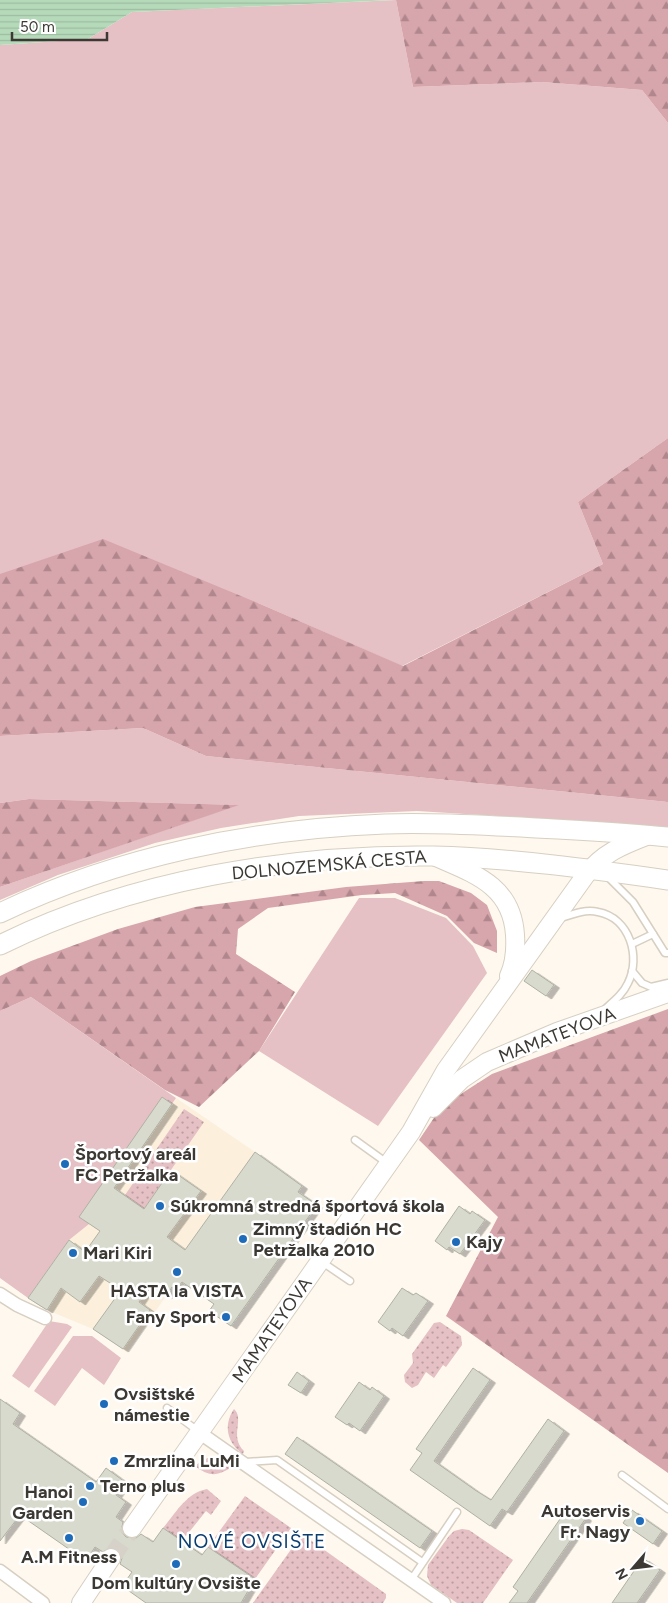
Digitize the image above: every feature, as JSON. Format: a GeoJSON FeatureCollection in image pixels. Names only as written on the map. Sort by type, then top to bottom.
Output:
{"type":"FeatureCollection","features":[{"type":"Feature","properties":{"kind":"main road","name":"DOLNOZEMSKÁ CESTA"},"geometry":{"type":"LineString","coordinates":[[0,913],[60,888],[152,858],[214,843],[280,833],[348,826],[426,824],[659,836]]}},
{"type":"Feature","properties":{"kind":"main road","name":"DOLNOZEMSKÁ CESTA"},"geometry":{"type":"LineString","coordinates":[[0,945],[41,926],[102,904],[187,880],[274,865],[433,856],[504,860],[668,880]]}},
{"type":"Feature","properties":{"kind":"street","name":"MAMATEYOVA"},"geometry":{"type":"LineString","coordinates":[[132,1528],[411,1132],[446,1070],[554,920],[598,870],[600,859],[613,850],[659,836]]}},
{"type":"Feature","properties":{"kind":"street"},"geometry":{"type":"LineString","coordinates":[[433,856],[484,880],[498,891],[507,904],[514,926],[515,950],[512,968],[502,992]]}},
{"type":"Feature","properties":{"kind":"street","name":"MAMATEYOVA"},"geometry":{"type":"LineString","coordinates":[[411,1132],[450,1089],[477,1068],[539,1040],[668,993]]}},
{"type":"Feature","properties":{"kind":"street"},"geometry":{"type":"LineString","coordinates":[[0,1294],[18,1306],[44,1318]]}},
{"type":"Feature","properties":{"kind":"street"},"geometry":{"type":"LineString","coordinates":[[200,1432],[411,1580],[430,1599],[444,1603]]}},
{"type":"Feature","properties":{"kind":"street"},"geometry":{"type":"LineString","coordinates":[[81,1603],[112,1558]]}},
{"type":"Feature","properties":{"kind":"street"},"geometry":{"type":"LineString","coordinates":[[0,1571],[43,1603]]}},
{"type":"Feature","properties":{"kind":"lane"},"geometry":{"type":"LineString","coordinates":[[598,870],[633,902],[665,953],[668,954]]}},
{"type":"Feature","properties":{"kind":"lane"},"geometry":{"type":"LineString","coordinates":[[554,920],[575,913],[600,912],[620,925],[632,944],[634,956],[629,982],[619,996],[593,1020]]}},
{"type":"Feature","properties":{"kind":"lane"},"geometry":{"type":"LineString","coordinates":[[632,944],[653,934]]}},
{"type":"Feature","properties":{"kind":"lane"},"geometry":{"type":"LineString","coordinates":[[632,971],[642,983],[651,987],[668,983]]}},
{"type":"Feature","properties":{"kind":"lane"},"geometry":{"type":"LineString","coordinates":[[355,1140],[388,1164]]}},
{"type":"Feature","properties":{"kind":"lane"},"geometry":{"type":"LineString","coordinates":[[321,1261],[350,1281]]}},
{"type":"Feature","properties":{"kind":"lane"},"geometry":{"type":"LineString","coordinates":[[167,1408],[200,1432]]}},
{"type":"Feature","properties":{"kind":"lane"},"geometry":{"type":"LineString","coordinates":[[243,1462],[277,1460],[422,1562]]}},
{"type":"Feature","properties":{"kind":"lane"},"geometry":{"type":"LineString","coordinates":[[622,1475],[668,1509]]}},
{"type":"Feature","properties":{"kind":"lane"},"geometry":{"type":"LineString","coordinates":[[411,1580],[457,1512]]}},
{"type":"Feature","properties":{"kind":"shaded area"},"geometry":{"type":"Polygon","coordinates":[[[0,0],[393,0],[132,12],[88,39],[0,45],[0,0]]]}},
{"type":"Feature","properties":{"kind":"shaded area"},"geometry":{"type":"Polygon","coordinates":[[[396,0],[413,87],[542,82],[642,90],[668,123],[668,438],[578,502],[603,564],[402,666],[258,603],[0,574],[0,45],[88,39],[132,12],[396,0]]]}},
{"type":"Feature","properties":{"kind":"shaded area"},"geometry":{"type":"Polygon","coordinates":[[[143,728],[206,756],[668,802],[668,829],[564,820],[417,811],[299,816],[221,828],[155,843],[58,875],[0,900],[0,887],[237,805],[29,799],[0,803],[0,736],[143,728]]]}},
{"type":"Feature","properties":{"kind":"shaded area"},"geometry":{"type":"Polygon","coordinates":[[[359,898],[395,898],[446,918],[473,946],[487,973],[378,1126],[259,1051],[359,898]]]}},
{"type":"Feature","properties":{"kind":"shaded area","name":"Športový areál FC Petržalka"},"geometry":{"type":"Polygon","coordinates":[[[31,997],[176,1098],[89,1224],[69,1240],[28,1298],[0,1278],[0,1011],[31,997]]]}},
{"type":"Feature","properties":{"kind":"shaded area"},"geometry":{"type":"Polygon","coordinates":[[[176,1098],[255,1152],[157,1290],[166,1296],[127,1352],[93,1329],[47,1310],[28,1298],[69,1240],[89,1224],[176,1098]]]}},
{"type":"Feature","properties":{"kind":"shaded area"},"geometry":{"type":"Polygon","coordinates":[[[184,1109],[204,1122],[144,1209],[125,1195],[184,1109]]]}},
{"type":"Feature","properties":{"kind":"shaded area"},"geometry":{"type":"Polygon","coordinates":[[[49,1321],[67,1324],[72,1327],[29,1388],[12,1376],[49,1321]]]}},
{"type":"Feature","properties":{"kind":"shaded area"},"geometry":{"type":"Polygon","coordinates":[[[440,1322],[461,1336],[462,1345],[446,1367],[443,1365],[434,1378],[426,1372],[418,1385],[412,1388],[405,1382],[404,1375],[413,1363],[412,1354],[434,1323],[440,1322]]]}},
{"type":"Feature","properties":{"kind":"shaded area"},"geometry":{"type":"Polygon","coordinates":[[[73,1336],[92,1336],[121,1358],[104,1385],[82,1368],[55,1406],[34,1391],[73,1336]]]}},
{"type":"Feature","properties":{"kind":"shaded area"},"geometry":{"type":"Polygon","coordinates":[[[234,1409],[238,1418],[238,1440],[244,1451],[243,1454],[233,1445],[228,1433],[229,1421],[234,1409]]]}},
{"type":"Feature","properties":{"kind":"shaded area"},"geometry":{"type":"Polygon","coordinates":[[[215,1457],[226,1459],[235,1465],[215,1474],[210,1474],[195,1466],[204,1459],[215,1457]]]}},
{"type":"Feature","properties":{"kind":"shaded area"},"geometry":{"type":"Polygon","coordinates":[[[207,1489],[221,1501],[211,1515],[206,1511],[182,1541],[163,1528],[187,1499],[207,1489]]]}},
{"type":"Feature","properties":{"kind":"shaded area"},"geometry":{"type":"Polygon","coordinates":[[[245,1496],[291,1528],[255,1579],[208,1547],[245,1496]]]}},
{"type":"Feature","properties":{"kind":"shaded area"},"geometry":{"type":"Polygon","coordinates":[[[469,1530],[513,1560],[483,1603],[457,1603],[431,1585],[427,1576],[428,1565],[449,1536],[454,1531],[469,1530]]]}},
{"type":"Feature","properties":{"kind":"shaded area"},"geometry":{"type":"Polygon","coordinates":[[[302,1534],[386,1594],[383,1603],[253,1603],[302,1534]]]}},
{"type":"Feature","properties":{"kind":"green space"},"geometry":{"type":"Polygon","coordinates":[[[396,0],[668,0],[668,123],[642,90],[542,82],[413,87],[396,0]]]}},
{"type":"Feature","properties":{"kind":"green space"},"geometry":{"type":"Polygon","coordinates":[[[668,438],[668,802],[206,756],[143,728],[0,736],[0,574],[103,539],[403,666],[603,564],[578,502],[668,438]]]}},
{"type":"Feature","properties":{"kind":"green space"},"geometry":{"type":"Polygon","coordinates":[[[29,799],[239,805],[0,887],[0,803],[29,799]]]}},
{"type":"Feature","properties":{"kind":"green space"},"geometry":{"type":"Polygon","coordinates":[[[439,881],[471,893],[487,905],[497,931],[497,953],[474,943],[447,916],[395,893],[362,895],[268,908],[238,929],[236,954],[295,992],[259,1051],[199,1107],[165,1090],[31,997],[0,1011],[0,976],[31,961],[118,929],[195,907],[346,887],[439,881]]]}},
{"type":"Feature","properties":{"kind":"green space"},"geometry":{"type":"Polygon","coordinates":[[[668,1009],[668,1473],[446,1316],[498,1217],[419,1140],[442,1106],[492,1074],[668,1009]]]}},
{"type":"Feature","properties":{"kind":"building"},"geometry":{"type":"Polygon","coordinates":[[[532,970],[554,985],[546,996],[524,981],[532,970]]]}},
{"type":"Feature","properties":{"kind":"building"},"geometry":{"type":"Polygon","coordinates":[[[162,1097],[172,1104],[114,1188],[144,1209],[171,1170],[201,1191],[167,1237],[185,1250],[255,1152],[302,1186],[298,1192],[317,1205],[231,1326],[209,1311],[214,1304],[182,1282],[176,1290],[172,1287],[166,1296],[150,1285],[139,1302],[150,1310],[123,1349],[93,1329],[121,1290],[99,1276],[80,1302],[61,1288],[47,1310],[28,1298],[69,1240],[85,1252],[100,1231],[79,1217],[162,1097]]]}},
{"type":"Feature","properties":{"kind":"building"},"geometry":{"type":"Polygon","coordinates":[[[459,1206],[470,1214],[472,1211],[485,1220],[460,1254],[449,1247],[447,1250],[435,1241],[459,1206]]]}},
{"type":"Feature","properties":{"kind":"building"},"geometry":{"type":"Polygon","coordinates":[[[402,1288],[413,1295],[416,1293],[428,1301],[403,1336],[392,1328],[390,1331],[378,1322],[402,1288]]]}},
{"type":"Feature","properties":{"kind":"building"},"geometry":{"type":"Polygon","coordinates":[[[473,1368],[490,1380],[434,1461],[475,1490],[491,1500],[548,1419],[564,1431],[507,1512],[502,1509],[490,1526],[410,1470],[422,1453],[416,1449],[473,1368]]]}},
{"type":"Feature","properties":{"kind":"building"},"geometry":{"type":"Polygon","coordinates":[[[297,1372],[309,1381],[301,1393],[288,1385],[297,1372]]]}},
{"type":"Feature","properties":{"kind":"building"},"geometry":{"type":"Polygon","coordinates":[[[359,1382],[370,1390],[372,1387],[384,1396],[360,1431],[349,1423],[347,1425],[335,1417],[359,1382]]]}},
{"type":"Feature","properties":{"kind":"building"},"geometry":{"type":"Polygon","coordinates":[[[0,1399],[20,1413],[13,1424],[96,1482],[106,1468],[125,1482],[116,1495],[126,1502],[116,1517],[123,1522],[122,1532],[126,1537],[136,1538],[141,1534],[153,1542],[163,1528],[202,1555],[208,1547],[255,1579],[241,1603],[146,1603],[122,1586],[132,1572],[120,1564],[122,1558],[117,1549],[111,1547],[103,1552],[95,1547],[86,1561],[20,1515],[0,1541],[0,1399]]]}},
{"type":"Feature","properties":{"kind":"building"},"geometry":{"type":"Polygon","coordinates":[[[297,1437],[432,1531],[420,1548],[285,1454],[297,1437]]]}},
{"type":"Feature","properties":{"kind":"building"},"geometry":{"type":"Polygon","coordinates":[[[569,1506],[586,1518],[527,1603],[509,1603],[518,1591],[513,1587],[569,1506]]]}},
{"type":"Feature","properties":{"kind":"building"},"geometry":{"type":"Polygon","coordinates":[[[632,1510],[662,1531],[653,1544],[623,1523],[632,1510]]]}},
{"type":"Feature","properties":{"kind":"building"},"geometry":{"type":"Polygon","coordinates":[[[643,1558],[660,1570],[649,1586],[637,1603],[612,1603],[643,1558]]]}},
{"type":"Feature","properties":{"kind":"tunnel"},"geometry":{"type":"LineString","coordinates":[[111,1558],[132,1528]]}},
{"type":"Feature","properties":{"kind":"place","name":"Športový areál FC Petržalka"},"geometry":{"type":"Point","coordinates":[65,1164]}},
{"type":"Feature","properties":{"kind":"place","name":"Súkromná stredná športová škola"},"geometry":{"type":"Point","coordinates":[160,1206]}},
{"type":"Feature","properties":{"kind":"place","name":"Zimný štadión HC Petržalka 2010"},"geometry":{"type":"Point","coordinates":[243,1239]}},
{"type":"Feature","properties":{"kind":"place","name":"Kajy"},"geometry":{"type":"Point","coordinates":[456,1242]}},
{"type":"Feature","properties":{"kind":"place","name":"Mari Kiri"},"geometry":{"type":"Point","coordinates":[73,1253]}},
{"type":"Feature","properties":{"kind":"place","name":"HASTA la VISTA"},"geometry":{"type":"Point","coordinates":[177,1272]}},
{"type":"Feature","properties":{"kind":"place","name":"Fany Sport"},"geometry":{"type":"Point","coordinates":[226,1317]}},
{"type":"Feature","properties":{"kind":"place","name":"Ovsištské námestie"},"geometry":{"type":"Point","coordinates":[104,1404]}},
{"type":"Feature","properties":{"kind":"place","name":"Zmrzlina LuMi"},"geometry":{"type":"Point","coordinates":[114,1461]}},
{"type":"Feature","properties":{"kind":"place","name":"Terno plus"},"geometry":{"type":"Point","coordinates":[90,1486]}},
{"type":"Feature","properties":{"kind":"place","name":"Hanoi Garden"},"geometry":{"type":"Point","coordinates":[83,1502]}},
{"type":"Feature","properties":{"kind":"place","name":"Autoservis Fr. Nagy"},"geometry":{"type":"Point","coordinates":[640,1521]}},
{"type":"Feature","properties":{"kind":"place","name":"A.M Fitness"},"geometry":{"type":"Point","coordinates":[69,1538]}},
{"type":"Feature","properties":{"kind":"place","name":"Dom kultúry Ovsište"},"geometry":{"type":"Point","coordinates":[176,1564]}},
{"type":"Feature","properties":{"kind":"district","name":"NOVÉ OVSIŠTE"},"geometry":{"type":"Point","coordinates":[252,1541]}}]}
